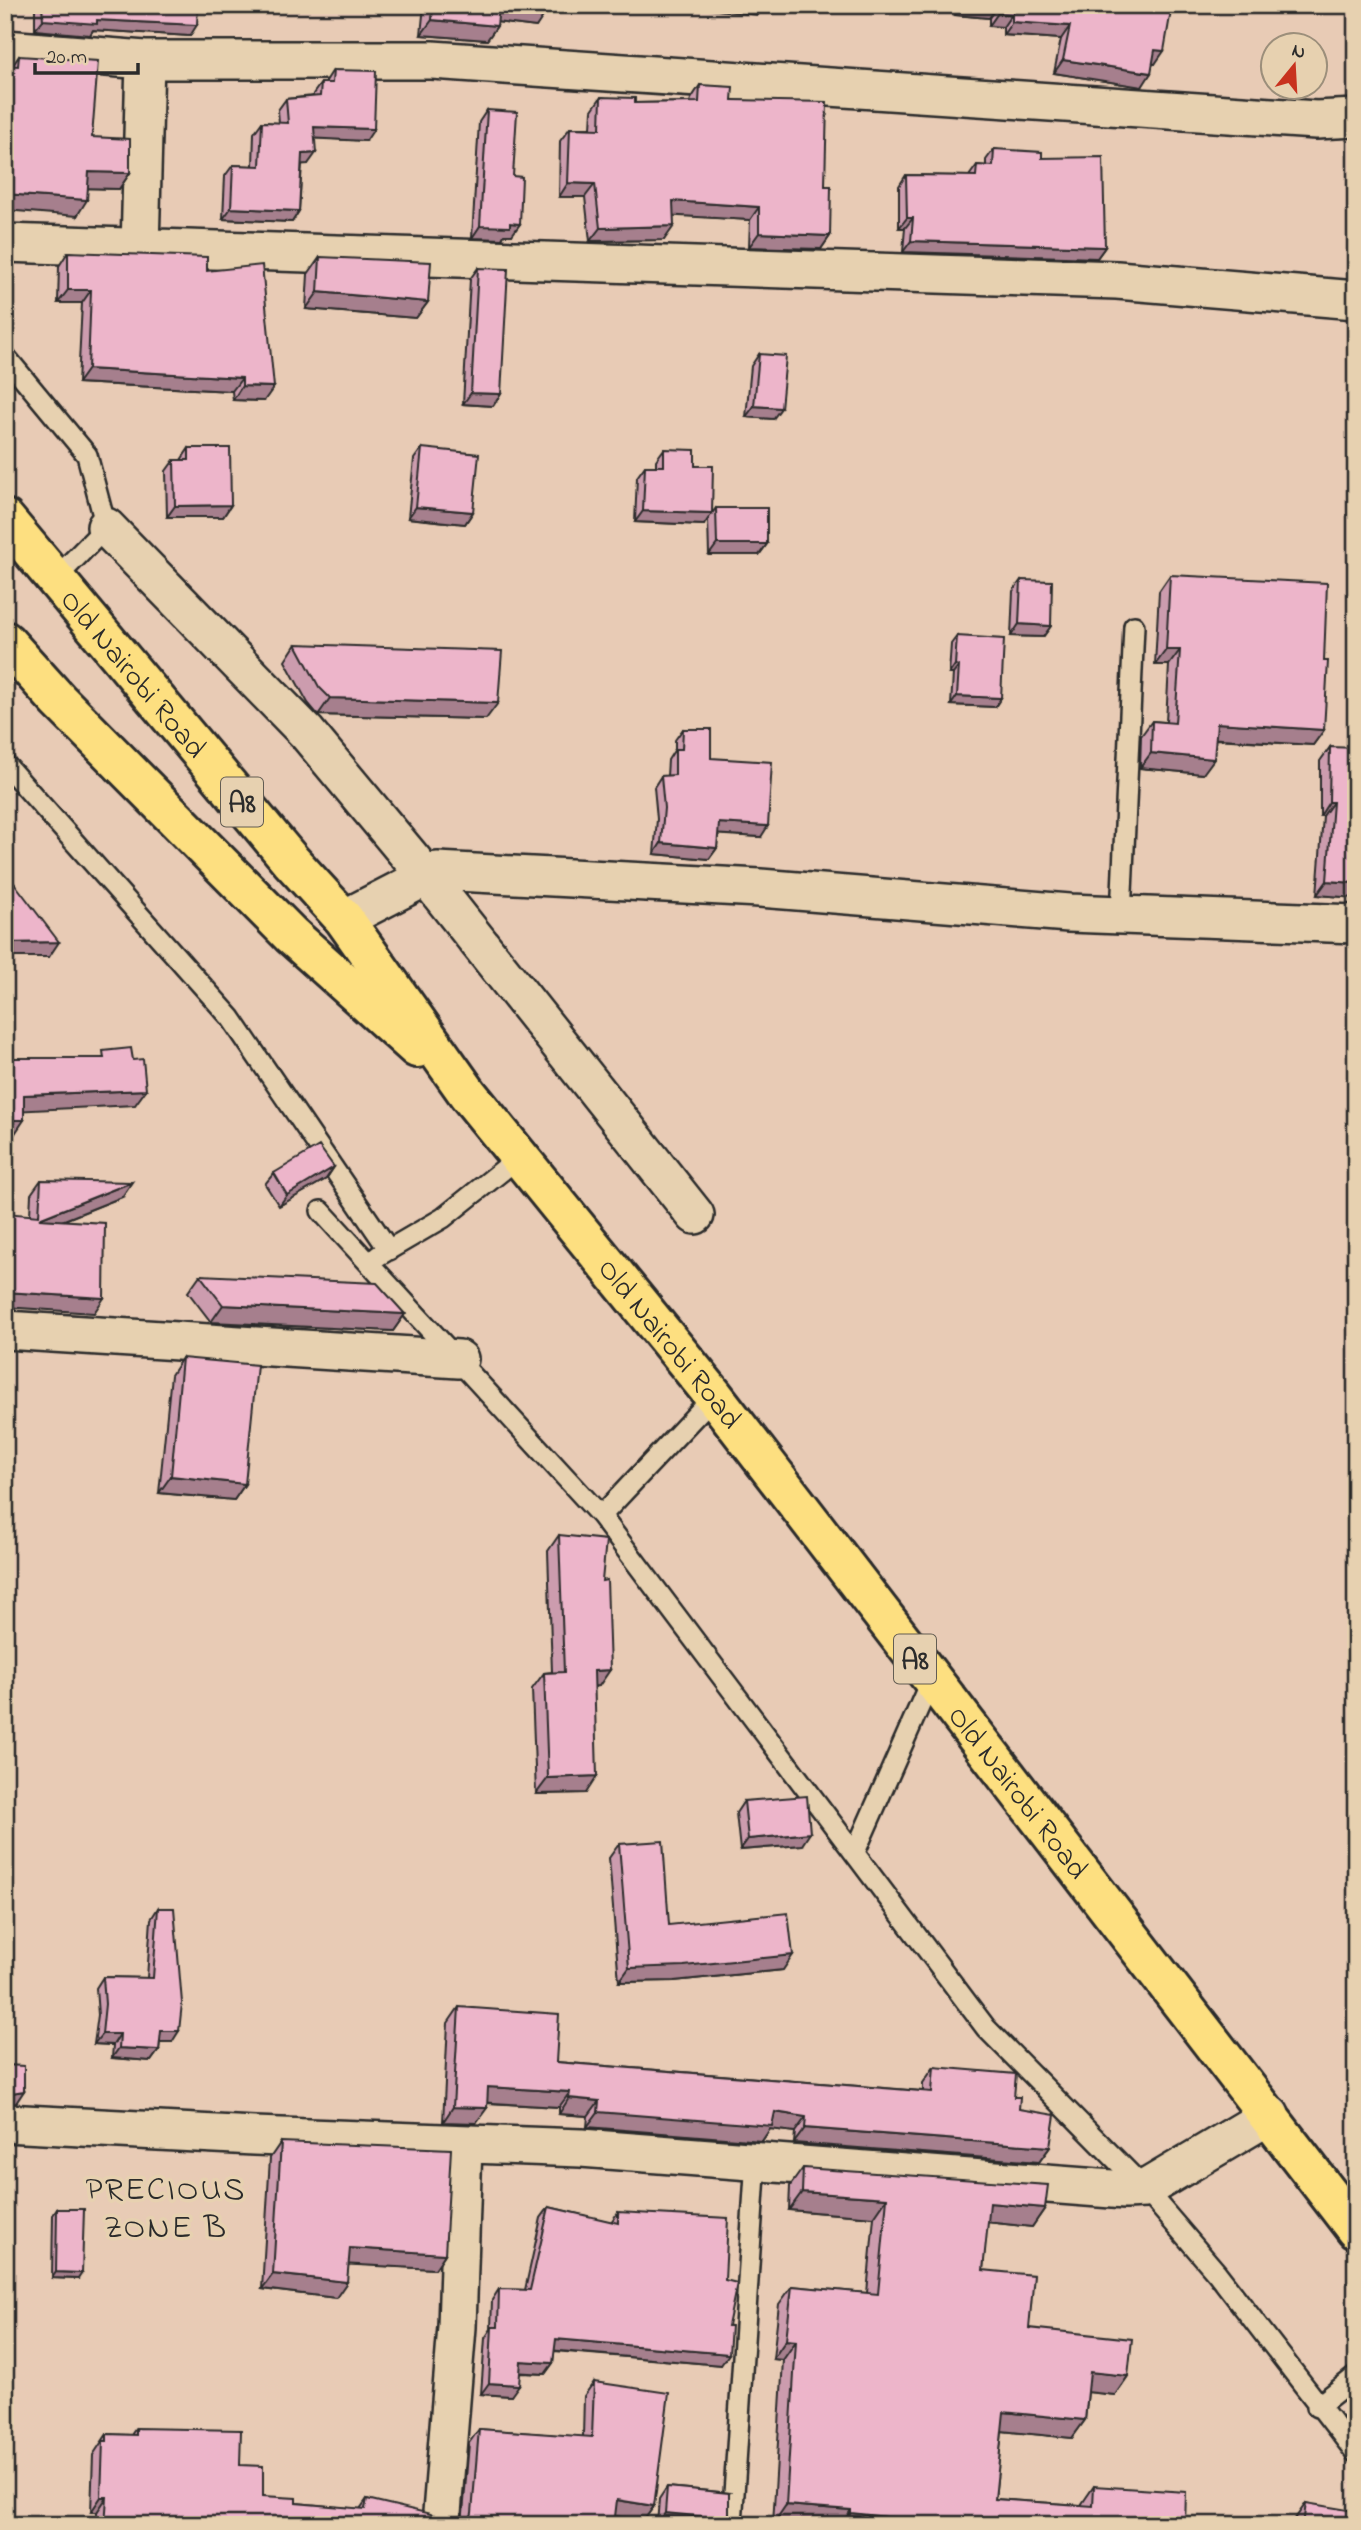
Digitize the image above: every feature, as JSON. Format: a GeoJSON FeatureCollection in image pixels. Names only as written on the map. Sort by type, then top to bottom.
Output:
{"type":"FeatureCollection","features":[{"type":"Feature","properties":{"kind":"highway","name":"Old Nairobi Road"},"geometry":{"type":"LineString","coordinates":[[5,519],[291,861],[344,919],[468,1094],[714,1396],[1356,2230]]}},
{"type":"Feature","properties":{"kind":"highway"},"geometry":{"type":"LineString","coordinates":[[5,551],[122,660]]}},
{"type":"Feature","properties":{"kind":"highway","name":"Old Nairobi Road"},"geometry":{"type":"LineString","coordinates":[[5,641],[58,700],[291,935],[468,1094]]}},
{"type":"Feature","properties":{"kind":"street"},"geometry":{"type":"LineString","coordinates":[[5,49],[145,60],[432,60],[1316,120],[1356,118]]}},
{"type":"Feature","properties":{"kind":"street"},"geometry":{"type":"LineString","coordinates":[[140,248],[145,60]]}},
{"type":"Feature","properties":{"kind":"street"},"geometry":{"type":"LineString","coordinates":[[5,243],[1117,280],[1356,300]]}},
{"type":"Feature","properties":{"kind":"street"},"geometry":{"type":"LineString","coordinates":[[106,527],[307,733],[426,876],[695,1215]]}},
{"type":"Feature","properties":{"kind":"street"},"geometry":{"type":"LineString","coordinates":[[344,919],[437,871],[760,888],[1121,915],[1356,924]]}},
{"type":"Feature","properties":{"kind":"street"},"geometry":{"type":"LineString","coordinates":[[5,1330],[460,1359]]}},
{"type":"Feature","properties":{"kind":"street"},"geometry":{"type":"LineString","coordinates":[[5,2123],[463,2145],[581,2148],[756,2159],[1098,2189],[1145,2189],[1270,2115]]}},
{"type":"Feature","properties":{"kind":"street"},"geometry":{"type":"LineString","coordinates":[[441,2525],[457,2327],[463,2145]]}},
{"type":"Feature","properties":{"kind":"lane"},"geometry":{"type":"LineString","coordinates":[[5,356],[87,455],[106,527],[55,579]]}},
{"type":"Feature","properties":{"kind":"lane"},"geometry":{"type":"LineString","coordinates":[[1121,915],[1134,626]]}},
{"type":"Feature","properties":{"kind":"lane"},"geometry":{"type":"LineString","coordinates":[[5,764],[231,1018],[389,1250]]}},
{"type":"Feature","properties":{"kind":"lane"},"geometry":{"type":"LineString","coordinates":[[368,1262],[443,1218],[519,1157]]}},
{"type":"Feature","properties":{"kind":"lane"},"geometry":{"type":"LineString","coordinates":[[320,1211],[460,1359],[601,1516],[986,2028],[1145,2189],[1217,2273],[1356,2453]]}},
{"type":"Feature","properties":{"kind":"lane"},"geometry":{"type":"LineString","coordinates":[[601,1516],[714,1396]]}},
{"type":"Feature","properties":{"kind":"lane"},"geometry":{"type":"LineString","coordinates":[[855,1852],[931,1680]]}},
{"type":"Feature","properties":{"kind":"lane"},"geometry":{"type":"LineString","coordinates":[[732,2524],[756,2159]]}},
{"type":"Feature","properties":{"kind":"lane"},"geometry":{"type":"LineString","coordinates":[[1318,2407],[1356,2376]]}},
{"type":"Feature","properties":{"kind":"building"},"geometry":{"type":"Polygon","coordinates":[[[42,5],[198,5],[197,25],[97,20],[97,24],[43,20],[42,5]]]}},
{"type":"Feature","properties":{"kind":"building"},"geometry":{"type":"Polygon","coordinates":[[[433,5],[547,5],[546,12],[499,7],[497,26],[432,20],[433,5]]]}},
{"type":"Feature","properties":{"kind":"building"},"geometry":{"type":"Polygon","coordinates":[[[998,5],[1172,5],[1164,51],[1155,50],[1151,73],[1063,60],[1070,26],[1012,22],[1012,14],[998,13],[998,5]]]}},
{"type":"Feature","properties":{"kind":"building"},"geometry":{"type":"Polygon","coordinates":[[[19,56],[98,61],[92,137],[130,139],[130,173],[89,172],[87,200],[5,194],[5,65],[18,66],[19,56]]]}},
{"type":"Feature","properties":{"kind":"building"},"geometry":{"type":"Polygon","coordinates":[[[333,70],[376,71],[374,129],[314,127],[316,153],[302,154],[299,211],[231,208],[233,165],[260,166],[262,122],[288,123],[286,99],[320,96],[321,83],[332,83],[333,70]]]}},
{"type":"Feature","properties":{"kind":"building"},"geometry":{"type":"Polygon","coordinates":[[[700,85],[733,87],[732,100],[827,102],[825,186],[831,186],[830,236],[759,233],[759,207],[673,201],[674,226],[600,228],[595,184],[568,183],[570,128],[600,129],[601,97],[635,98],[635,103],[699,102],[700,85]]]}},
{"type":"Feature","properties":{"kind":"building"},"geometry":{"type":"Polygon","coordinates":[[[487,110],[517,112],[513,176],[522,177],[520,224],[510,223],[510,227],[480,226],[487,110]]]}},
{"type":"Feature","properties":{"kind":"building"},"geometry":{"type":"Polygon","coordinates":[[[994,149],[1042,152],[1042,158],[1103,157],[1105,247],[911,241],[913,218],[907,218],[906,175],[976,176],[977,165],[993,166],[994,149]]]}},
{"type":"Feature","properties":{"kind":"building"},"geometry":{"type":"Polygon","coordinates":[[[68,252],[207,257],[207,271],[262,265],[274,387],[242,386],[242,378],[88,369],[91,290],[68,290],[68,252]]]}},
{"type":"Feature","properties":{"kind":"building"},"geometry":{"type":"Polygon","coordinates":[[[320,257],[431,262],[428,302],[318,292],[320,257]]]}},
{"type":"Feature","properties":{"kind":"building"},"geometry":{"type":"Polygon","coordinates":[[[478,268],[508,269],[501,394],[471,393],[478,268]]]}},
{"type":"Feature","properties":{"kind":"building"},"geometry":{"type":"Polygon","coordinates":[[[759,354],[786,356],[781,408],[754,406],[759,354]]]}},
{"type":"Feature","properties":{"kind":"building"},"geometry":{"type":"Polygon","coordinates":[[[189,448],[230,448],[231,505],[175,506],[174,460],[189,460],[189,448]]]}},
{"type":"Feature","properties":{"kind":"building"},"geometry":{"type":"Polygon","coordinates":[[[422,448],[479,454],[473,512],[416,507],[422,448]]]}},
{"type":"Feature","properties":{"kind":"building"},"geometry":{"type":"Polygon","coordinates":[[[664,449],[695,450],[695,466],[713,466],[712,513],[643,511],[645,466],[664,466],[664,449]]]}},
{"type":"Feature","properties":{"kind":"building"},"geometry":{"type":"Polygon","coordinates":[[[716,508],[767,508],[767,544],[717,544],[716,508]]]}},
{"type":"Feature","properties":{"kind":"building"},"geometry":{"type":"Polygon","coordinates":[[[1170,575],[1327,583],[1324,661],[1328,661],[1324,730],[1217,723],[1214,759],[1151,753],[1152,721],[1175,723],[1180,650],[1166,650],[1170,575]]]}},
{"type":"Feature","properties":{"kind":"building"},"geometry":{"type":"Polygon","coordinates":[[[1021,580],[1052,581],[1051,626],[1019,624],[1021,580]]]}},
{"type":"Feature","properties":{"kind":"building"},"geometry":{"type":"Polygon","coordinates":[[[957,636],[1004,639],[1001,698],[957,696],[957,636]]]}},
{"type":"Feature","properties":{"kind":"building"},"geometry":{"type":"Polygon","coordinates":[[[296,644],[502,651],[498,703],[330,698],[319,687],[296,644]]]}},
{"type":"Feature","properties":{"kind":"building"},"geometry":{"type":"Polygon","coordinates":[[[683,729],[711,729],[711,758],[772,762],[768,826],[719,823],[717,848],[661,843],[664,808],[661,776],[675,775],[675,749],[682,749],[683,729]]]}},
{"type":"Feature","properties":{"kind":"building"},"geometry":{"type":"Polygon","coordinates":[[[1330,747],[1356,748],[1356,883],[1327,881],[1333,802],[1329,802],[1330,747]]]}},
{"type":"Feature","properties":{"kind":"building"},"geometry":{"type":"Polygon","coordinates":[[[5,871],[59,942],[5,943],[5,871]]]}},
{"type":"Feature","properties":{"kind":"building"},"geometry":{"type":"Polygon","coordinates":[[[131,1048],[133,1060],[143,1059],[146,1090],[24,1095],[24,1120],[5,1120],[5,1058],[104,1058],[103,1051],[131,1048]]]}},
{"type":"Feature","properties":{"kind":"building"},"geometry":{"type":"Polygon","coordinates":[[[319,1146],[334,1167],[287,1195],[274,1173],[319,1146]]]}},
{"type":"Feature","properties":{"kind":"building"},"geometry":{"type":"Polygon","coordinates":[[[41,1180],[132,1182],[39,1219],[105,1223],[104,1298],[5,1292],[5,1213],[39,1216],[41,1180]]]}},
{"type":"Feature","properties":{"kind":"building"},"geometry":{"type":"Polygon","coordinates":[[[200,1275],[377,1283],[405,1314],[223,1305],[200,1275]]]}},
{"type":"Feature","properties":{"kind":"building"},"geometry":{"type":"Polygon","coordinates":[[[182,1358],[257,1365],[245,1484],[171,1476],[182,1358]]]}},
{"type":"Feature","properties":{"kind":"building"},"geometry":{"type":"Polygon","coordinates":[[[559,1535],[606,1540],[602,1581],[607,1580],[610,1670],[594,1671],[597,1776],[548,1778],[544,1673],[564,1672],[559,1535]]]}},
{"type":"Feature","properties":{"kind":"building"},"geometry":{"type":"Polygon","coordinates":[[[807,1796],[810,1833],[748,1839],[744,1801],[807,1796]]]}},
{"type":"Feature","properties":{"kind":"building"},"geometry":{"type":"Polygon","coordinates":[[[663,1841],[669,1925],[788,1913],[793,1955],[684,1966],[629,1968],[619,1844],[663,1841]]]}},
{"type":"Feature","properties":{"kind":"building"},"geometry":{"type":"Polygon","coordinates":[[[158,1908],[174,1908],[182,2003],[179,2031],[161,2031],[159,2050],[119,2048],[120,2034],[102,2034],[105,2004],[103,1977],[153,1978],[158,1908]]]}},
{"type":"Feature","properties":{"kind":"building"},"geometry":{"type":"Polygon","coordinates":[[[459,2007],[559,2014],[556,2062],[932,2092],[934,2067],[1016,2074],[1014,2097],[1020,2097],[1019,2109],[1055,2115],[1050,2147],[805,2128],[806,2117],[775,2112],[772,2126],[598,2112],[599,2101],[569,2098],[570,2092],[488,2087],[487,2108],[453,2107],[459,2007]]]}},
{"type":"Feature","properties":{"kind":"building"},"geometry":{"type":"Polygon","coordinates":[[[5,2065],[24,2066],[24,2091],[5,2094],[5,2065]]]}},
{"type":"Feature","properties":{"kind":"building"},"geometry":{"type":"Polygon","coordinates":[[[281,2142],[451,2149],[445,2254],[350,2248],[347,2282],[273,2274],[281,2142]]]}},
{"type":"Feature","properties":{"kind":"building"},"geometry":{"type":"Polygon","coordinates":[[[803,2168],[1048,2185],[1045,2208],[990,2203],[983,2270],[1034,2275],[1029,2328],[1132,2339],[1128,2376],[1090,2372],[1085,2420],[1004,2412],[995,2499],[1093,2506],[1094,2486],[1186,2492],[1185,2525],[921,2525],[921,2521],[851,2513],[851,2510],[786,2505],[796,2341],[786,2340],[792,2286],[878,2294],[887,2198],[802,2192],[803,2168]]]}},
{"type":"Feature","properties":{"kind":"building"},"geometry":{"type":"Polygon","coordinates":[[[549,2207],[618,2223],[618,2212],[728,2218],[725,2280],[737,2283],[728,2326],[731,2326],[729,2354],[556,2339],[553,2363],[521,2361],[519,2385],[489,2383],[492,2327],[498,2327],[499,2289],[530,2290],[549,2207]]]}},
{"type":"Feature","properties":{"kind":"building"},"geometry":{"type":"Polygon","coordinates":[[[57,2209],[84,2209],[82,2273],[56,2272],[57,2209]]]}},
{"type":"Feature","properties":{"kind":"building"},"geometry":{"type":"Polygon","coordinates":[[[594,2382],[669,2393],[654,2506],[617,2500],[614,2525],[466,2525],[472,2513],[479,2429],[592,2437],[594,2382]]]}},
{"type":"Feature","properties":{"kind":"building"},"geometry":{"type":"Polygon","coordinates":[[[136,2428],[241,2430],[240,2465],[263,2466],[263,2496],[296,2498],[296,2503],[365,2509],[367,2499],[431,2514],[437,2525],[105,2525],[107,2497],[101,2497],[103,2441],[107,2441],[107,2434],[136,2435],[136,2428]]]}},
{"type":"Feature","properties":{"kind":"building"},"geometry":{"type":"Polygon","coordinates":[[[667,2487],[729,2493],[729,2519],[665,2513],[667,2487]]]}},
{"type":"Feature","properties":{"kind":"building"},"geometry":{"type":"Polygon","coordinates":[[[1306,2503],[1354,2511],[1352,2525],[1303,2525],[1306,2503]]]}},
{"type":"Feature","properties":{"kind":"district","name":"PRECIOUS ZONE B"},"geometry":{"type":"Point","coordinates":[166,2206]}}]}
